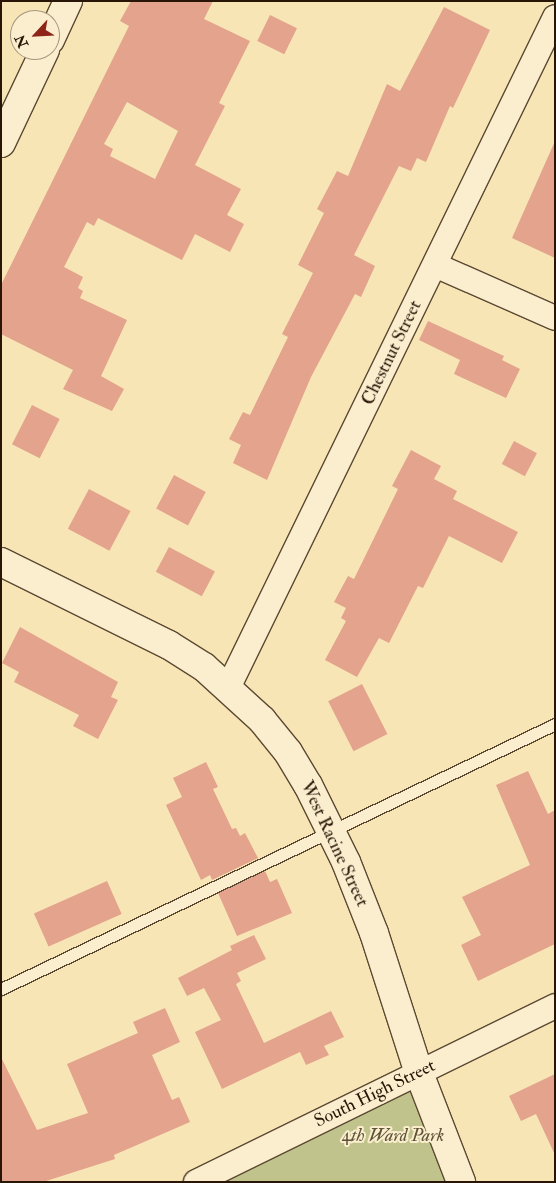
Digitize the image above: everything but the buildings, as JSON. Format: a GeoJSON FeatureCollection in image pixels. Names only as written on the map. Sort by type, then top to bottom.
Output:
{"type":"FeatureCollection","features":[{"type":"Feature","properties":{"kind":"main road"},"geometry":{"type":"LineString","coordinates":[[60,18],[68,1]]}},
{"type":"Feature","properties":{"kind":"main road"},"geometry":{"type":"LineString","coordinates":[[1,143],[40,60]]}},
{"type":"Feature","properties":{"kind":"main road","name":"West Racine Street"},"geometry":{"type":"LineString","coordinates":[[1,562],[169,645],[228,688],[262,720],[288,752],[332,832],[374,933],[419,1073],[461,1182]]}},
{"type":"Feature","properties":{"kind":"street","name":"Chestnut Street"},"geometry":{"type":"LineString","coordinates":[[228,688],[555,17]]}},
{"type":"Feature","properties":{"kind":"street"},"geometry":{"type":"LineString","coordinates":[[435,266],[555,318]]}},
{"type":"Feature","properties":{"kind":"street","name":"South High Street"},"geometry":{"type":"LineString","coordinates":[[196,1182],[555,1006]]}},
{"type":"Feature","properties":{"kind":"lane"},"geometry":{"type":"LineString","coordinates":[[1,989],[555,724]]}},
{"type":"Feature","properties":{"kind":"green space","name":"4th Ward Park"},"geometry":{"type":"Polygon","coordinates":[[[419,1073],[461,1182],[196,1182],[419,1073]]]}}]}
